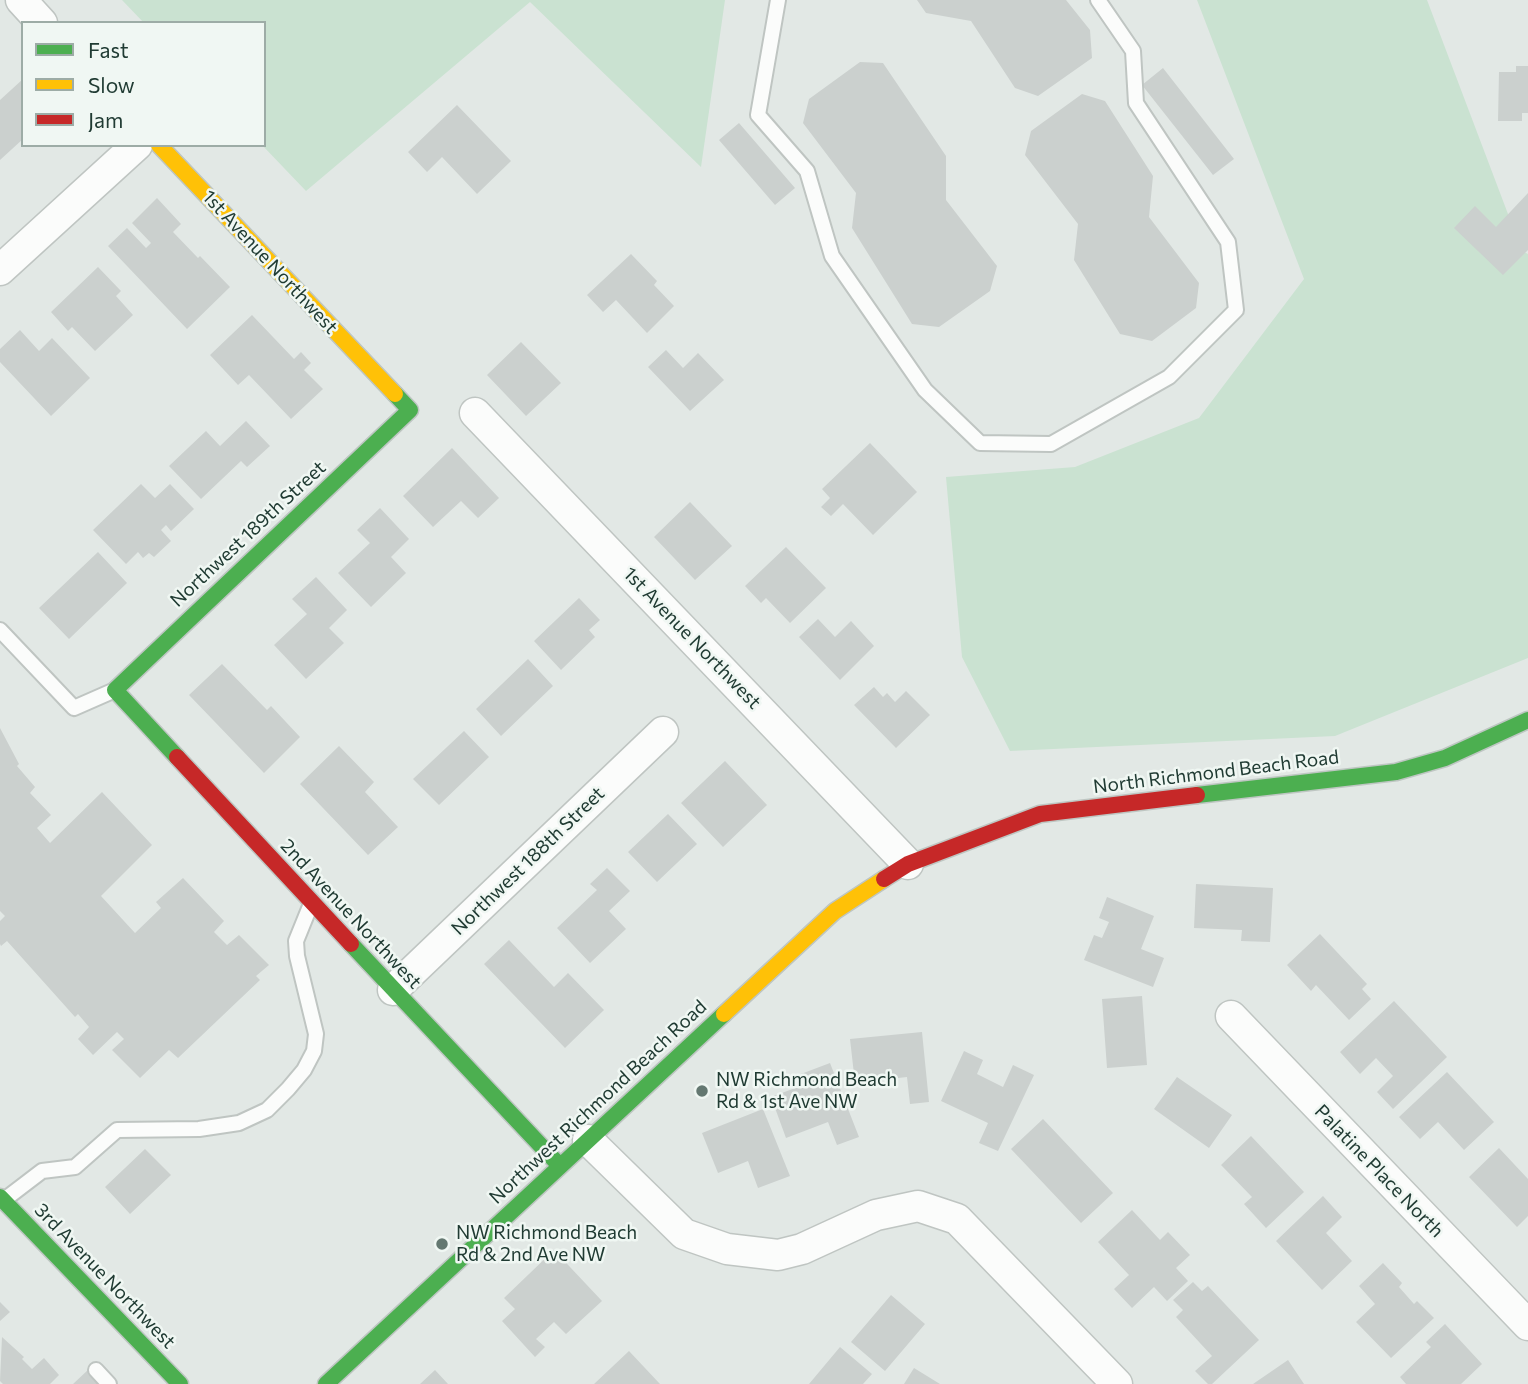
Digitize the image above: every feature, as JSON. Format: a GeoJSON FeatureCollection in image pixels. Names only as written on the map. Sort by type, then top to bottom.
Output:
{"type":"FeatureCollection","features":[{"type":"Feature","properties":{"kind":"street"},"geometry":{"type":"LineString","coordinates":[[21,0],[40,21]]}},
{"type":"Feature","properties":{"kind":"street"},"geometry":{"type":"LineString","coordinates":[[0,270],[135,147]]}},
{"type":"Feature","properties":{"kind":"street","name":"1st Avenue Northwest"},"geometry":{"type":"LineString","coordinates":[[161,147],[410,410]]}},
{"type":"Feature","properties":{"kind":"street","name":"Northwest 189th Street"},"geometry":{"type":"LineString","coordinates":[[115,690],[410,410]]}},
{"type":"Feature","properties":{"kind":"street","name":"1st Avenue Northwest"},"geometry":{"type":"LineString","coordinates":[[475,413],[908,864]]}},
{"type":"Feature","properties":{"kind":"street","name":"2nd Avenue Northwest"},"geometry":{"type":"LineString","coordinates":[[115,690],[560,1166]]}},
{"type":"Feature","properties":{"kind":"street","name":"North Richmond Beach Road"},"geometry":{"type":"LineString","coordinates":[[908,864],[1040,814],[1396,772],[1445,758],[1528,720]]}},
{"type":"Feature","properties":{"kind":"street","name":"Northwest 188th Street"},"geometry":{"type":"LineString","coordinates":[[393,990],[663,732]]}},
{"type":"Feature","properties":{"kind":"street","name":"Northwest Richmond Beach Road"},"geometry":{"type":"LineString","coordinates":[[326,1384],[835,911],[908,864]]}},
{"type":"Feature","properties":{"kind":"street","name":"Palatine Place North"},"geometry":{"type":"LineString","coordinates":[[1231,1016],[1528,1325]]}},
{"type":"Feature","properties":{"kind":"street"},"geometry":{"type":"LineString","coordinates":[[588,1140],[684,1234],[727,1248],[778,1255],[802,1249],[877,1216],[918,1206],[957,1219],[1117,1384]]}},
{"type":"Feature","properties":{"kind":"street","name":"3rd Avenue Northwest"},"geometry":{"type":"LineString","coordinates":[[2,1199],[180,1384]]}},
{"type":"Feature","properties":{"kind":"lane"},"geometry":{"type":"LineString","coordinates":[[778,0],[758,115],[807,171],[832,256],[925,390],[980,443],[1051,444],[1169,377],[1236,310],[1228,242],[1136,103],[1133,51],[1098,0]]}},
{"type":"Feature","properties":{"kind":"lane"},"geometry":{"type":"LineString","coordinates":[[0,630],[74,708],[115,690]]}},
{"type":"Feature","properties":{"kind":"lane"},"geometry":{"type":"LineString","coordinates":[[2,1199],[42,1171],[75,1167],[117,1130],[199,1129],[239,1122],[267,1110],[304,1070],[314,1051],[316,1034],[296,956],[296,941],[312,903]]}},
{"type":"Feature","properties":{"kind":"lane"},"geometry":{"type":"LineString","coordinates":[[96,1370],[109,1384]]}},
{"type":"Feature","properties":{"kind":"green space"},"geometry":{"type":"Polygon","coordinates":[[[122,0],[725,0],[701,167],[530,2],[306,191],[264,147],[266,21],[142,21],[122,0]]]}},
{"type":"Feature","properties":{"kind":"green space"},"geometry":{"type":"Polygon","coordinates":[[[1197,0],[1427,0],[1522,251],[1528,254],[1528,658],[1335,736],[1010,751],[962,657],[946,477],[1075,467],[1199,418],[1304,279],[1197,0]]]}},
{"type":"Feature","properties":{"kind":"building"},"geometry":{"type":"Polygon","coordinates":[[[917,0],[1066,0],[1090,30],[1092,58],[1038,96],[1015,88],[971,21],[926,13],[917,0]]]}},
{"type":"Feature","properties":{"kind":"building"},"geometry":{"type":"Polygon","coordinates":[[[860,62],[883,63],[946,156],[946,200],[997,266],[990,291],[939,327],[912,324],[852,228],[856,193],[803,123],[809,99],[860,62]]]}},
{"type":"Feature","properties":{"kind":"building"},"geometry":{"type":"Polygon","coordinates":[[[1516,66],[1528,66],[1528,113],[1522,113],[1522,121],[1498,121],[1499,72],[1516,72],[1516,66]]]}},
{"type":"Feature","properties":{"kind":"building"},"geometry":{"type":"Polygon","coordinates":[[[1163,68],[1234,159],[1213,175],[1142,85],[1163,68]]]}},
{"type":"Feature","properties":{"kind":"building"},"geometry":{"type":"Polygon","coordinates":[[[21,81],[21,141],[0,160],[0,100],[21,81]]]}},
{"type":"Feature","properties":{"kind":"building"},"geometry":{"type":"Polygon","coordinates":[[[1082,94],[1105,101],[1153,176],[1149,217],[1199,283],[1196,308],[1152,341],[1120,334],[1074,260],[1078,224],[1025,155],[1031,131],[1082,94]]]}},
{"type":"Feature","properties":{"kind":"building"},"geometry":{"type":"Polygon","coordinates":[[[457,105],[511,161],[477,194],[442,157],[427,172],[408,152],[457,105]]]}},
{"type":"Feature","properties":{"kind":"building"},"geometry":{"type":"Polygon","coordinates":[[[739,123],[795,188],[775,205],[719,140],[739,123]]]}},
{"type":"Feature","properties":{"kind":"building"},"geometry":{"type":"Polygon","coordinates":[[[1528,193],[1528,250],[1503,275],[1454,228],[1475,206],[1496,227],[1528,193]]]}},
{"type":"Feature","properties":{"kind":"building"},"geometry":{"type":"Polygon","coordinates":[[[157,198],[181,224],[173,232],[230,287],[187,329],[108,246],[127,228],[146,248],[151,243],[132,223],[157,198]]]}},
{"type":"Feature","properties":{"kind":"building"},"geometry":{"type":"Polygon","coordinates":[[[631,254],[657,281],[654,285],[674,306],[647,333],[616,300],[603,312],[587,295],[631,254]]]}},
{"type":"Feature","properties":{"kind":"building"},"geometry":{"type":"Polygon","coordinates":[[[98,267],[121,291],[116,296],[133,315],[95,351],[72,327],[68,331],[51,312],[98,267]]]}},
{"type":"Feature","properties":{"kind":"building"},"geometry":{"type":"Polygon","coordinates":[[[252,315],[294,359],[301,352],[311,363],[304,370],[323,389],[291,419],[249,375],[238,385],[210,355],[252,315]]]}},
{"type":"Feature","properties":{"kind":"building"},"geometry":{"type":"Polygon","coordinates":[[[20,330],[39,351],[52,338],[90,378],[51,416],[0,362],[0,349],[20,330]]]}},
{"type":"Feature","properties":{"kind":"building"},"geometry":{"type":"Polygon","coordinates":[[[521,342],[561,383],[526,416],[487,375],[521,342]]]}},
{"type":"Feature","properties":{"kind":"building"},"geometry":{"type":"Polygon","coordinates":[[[666,350],[683,368],[698,353],[724,380],[690,411],[648,367],[666,350]]]}},
{"type":"Feature","properties":{"kind":"building"},"geometry":{"type":"Polygon","coordinates":[[[246,421],[270,446],[247,467],[241,461],[201,499],[169,466],[206,431],[220,446],[246,421]]]}},
{"type":"Feature","properties":{"kind":"building"},"geometry":{"type":"Polygon","coordinates":[[[870,443],[917,492],[873,535],[843,504],[831,516],[821,507],[830,498],[822,489],[870,443]]]}},
{"type":"Feature","properties":{"kind":"building"},"geometry":{"type":"Polygon","coordinates":[[[452,448],[499,498],[478,518],[461,501],[433,527],[403,496],[452,448]]]}},
{"type":"Feature","properties":{"kind":"building"},"geometry":{"type":"Polygon","coordinates":[[[141,484],[155,498],[170,484],[194,509],[171,531],[166,525],[161,530],[171,541],[154,557],[149,553],[143,558],[138,552],[126,564],[93,530],[141,484]]]}},
{"type":"Feature","properties":{"kind":"building"},"geometry":{"type":"Polygon","coordinates":[[[690,502],[732,546],[695,580],[654,537],[690,502]]]}},
{"type":"Feature","properties":{"kind":"building"},"geometry":{"type":"Polygon","coordinates":[[[380,508],[409,539],[391,557],[406,573],[371,607],[338,573],[370,543],[357,530],[380,508]]]}},
{"type":"Feature","properties":{"kind":"building"},"geometry":{"type":"Polygon","coordinates":[[[786,547],[826,588],[790,623],[766,598],[761,603],[745,586],[786,547]]]}},
{"type":"Feature","properties":{"kind":"building"},"geometry":{"type":"Polygon","coordinates":[[[98,552],[127,583],[69,639],[39,608],[98,552]]]}},
{"type":"Feature","properties":{"kind":"building"},"geometry":{"type":"Polygon","coordinates":[[[316,577],[347,610],[329,628],[344,643],[306,679],[274,645],[307,614],[292,599],[316,577]]]}},
{"type":"Feature","properties":{"kind":"building"},"geometry":{"type":"Polygon","coordinates":[[[579,598],[600,620],[589,630],[595,637],[561,670],[534,641],[579,598]]]}},
{"type":"Feature","properties":{"kind":"building"},"geometry":{"type":"Polygon","coordinates":[[[818,619],[835,637],[851,621],[874,646],[840,680],[799,637],[818,619]]]}},
{"type":"Feature","properties":{"kind":"building"},"geometry":{"type":"Polygon","coordinates":[[[528,659],[553,686],[501,736],[476,709],[528,659]]]}},
{"type":"Feature","properties":{"kind":"building"},"geometry":{"type":"Polygon","coordinates":[[[222,664],[267,710],[271,706],[300,737],[264,773],[189,695],[222,664]]]}},
{"type":"Feature","properties":{"kind":"building"},"geometry":{"type":"Polygon","coordinates":[[[874,687],[883,697],[887,693],[895,702],[906,691],[930,715],[896,748],[854,705],[874,687]]]}},
{"type":"Feature","properties":{"kind":"building"},"geometry":{"type":"Polygon","coordinates":[[[0,728],[19,764],[17,766],[35,787],[30,793],[51,815],[37,828],[50,843],[102,792],[152,845],[101,896],[135,933],[161,908],[156,902],[183,878],[224,921],[214,932],[227,945],[239,935],[269,965],[256,976],[260,980],[178,1058],[169,1050],[140,1078],[112,1050],[124,1039],[117,1032],[93,1055],[78,1039],[89,1027],[78,1014],[75,1017],[7,941],[1,946],[0,944],[0,921],[5,916],[0,911],[0,728]]]}},
{"type":"Feature","properties":{"kind":"building"},"geometry":{"type":"Polygon","coordinates":[[[464,731],[489,757],[439,805],[413,779],[464,731]]]}},
{"type":"Feature","properties":{"kind":"building"},"geometry":{"type":"Polygon","coordinates":[[[339,746],[374,782],[365,792],[398,827],[368,855],[300,784],[339,746]]]}},
{"type":"Feature","properties":{"kind":"building"},"geometry":{"type":"Polygon","coordinates":[[[725,761],[767,805],[723,847],[681,803],[725,761]]]}},
{"type":"Feature","properties":{"kind":"building"},"geometry":{"type":"Polygon","coordinates":[[[668,814],[697,844],[657,882],[628,852],[668,814]]]}},
{"type":"Feature","properties":{"kind":"building"},"geometry":{"type":"Polygon","coordinates":[[[607,868],[630,891],[609,911],[626,929],[590,963],[557,928],[597,890],[590,884],[607,868]]]}},
{"type":"Feature","properties":{"kind":"building"},"geometry":{"type":"Polygon","coordinates":[[[1196,884],[1273,888],[1270,942],[1241,941],[1242,930],[1194,928],[1196,884]]]}},
{"type":"Feature","properties":{"kind":"building"},"geometry":{"type":"Polygon","coordinates":[[[1107,897],[1154,916],[1141,949],[1164,958],[1153,987],[1084,960],[1094,935],[1102,938],[1109,922],[1099,918],[1107,897]]]}},
{"type":"Feature","properties":{"kind":"building"},"geometry":{"type":"Polygon","coordinates":[[[1320,934],[1367,984],[1362,989],[1371,999],[1349,1020],[1316,985],[1311,991],[1287,965],[1320,934]]]}},
{"type":"Feature","properties":{"kind":"building"},"geometry":{"type":"Polygon","coordinates":[[[509,940],[554,987],[568,973],[604,1010],[565,1048],[484,964],[509,940]]]}},
{"type":"Feature","properties":{"kind":"building"},"geometry":{"type":"Polygon","coordinates":[[[1142,996],[1147,1065],[1107,1068],[1102,999],[1142,996]]]}},
{"type":"Feature","properties":{"kind":"building"},"geometry":{"type":"Polygon","coordinates":[[[1394,1001],[1447,1057],[1393,1109],[1377,1092],[1393,1076],[1376,1058],[1360,1074],[1340,1052],[1394,1001]]]}},
{"type":"Feature","properties":{"kind":"building"},"geometry":{"type":"Polygon","coordinates":[[[922,1032],[929,1102],[910,1104],[907,1077],[855,1083],[850,1039],[922,1032]]]}},
{"type":"Feature","properties":{"kind":"building"},"geometry":{"type":"Polygon","coordinates":[[[964,1051],[983,1060],[977,1074],[1003,1087],[1013,1065],[1034,1075],[998,1151],[979,1143],[988,1123],[941,1101],[964,1051]]]}},
{"type":"Feature","properties":{"kind":"building"},"geometry":{"type":"Polygon","coordinates":[[[830,1063],[859,1137],[837,1145],[828,1122],[786,1138],[771,1097],[798,1087],[793,1077],[830,1063]]]}},
{"type":"Feature","properties":{"kind":"building"},"geometry":{"type":"Polygon","coordinates":[[[1447,1072],[1494,1122],[1464,1150],[1438,1122],[1420,1139],[1399,1117],[1447,1072]]]}},
{"type":"Feature","properties":{"kind":"building"},"geometry":{"type":"Polygon","coordinates":[[[1177,1077],[1232,1115],[1209,1148],[1154,1109],[1177,1077]]]}},
{"type":"Feature","properties":{"kind":"building"},"geometry":{"type":"Polygon","coordinates":[[[763,1109],[790,1176],[758,1188],[748,1161],[718,1173],[702,1133],[763,1109]]]}},
{"type":"Feature","properties":{"kind":"building"},"geometry":{"type":"Polygon","coordinates":[[[1043,1119],[1113,1193],[1081,1223],[1011,1149],[1043,1119]]]}},
{"type":"Feature","properties":{"kind":"building"},"geometry":{"type":"Polygon","coordinates":[[[1251,1136],[1304,1192],[1266,1228],[1244,1204],[1252,1197],[1221,1165],[1251,1136]]]}},
{"type":"Feature","properties":{"kind":"building"},"geometry":{"type":"Polygon","coordinates":[[[1499,1148],[1528,1179],[1528,1216],[1517,1227],[1469,1177],[1499,1148]]]}},
{"type":"Feature","properties":{"kind":"building"},"geometry":{"type":"Polygon","coordinates":[[[145,1149],[171,1175],[130,1214],[105,1187],[145,1149]]]}},
{"type":"Feature","properties":{"kind":"building"},"geometry":{"type":"Polygon","coordinates":[[[1323,1196],[1342,1217],[1326,1233],[1352,1261],[1322,1290],[1276,1241],[1323,1196]]]}},
{"type":"Feature","properties":{"kind":"building"},"geometry":{"type":"Polygon","coordinates":[[[1132,1210],[1160,1240],[1168,1232],[1190,1255],[1176,1268],[1188,1281],[1167,1301],[1154,1287],[1132,1308],[1114,1289],[1129,1275],[1098,1242],[1132,1210]]]}},
{"type":"Feature","properties":{"kind":"building"},"geometry":{"type":"Polygon","coordinates":[[[554,1250],[602,1301],[566,1334],[554,1322],[536,1339],[545,1347],[535,1357],[502,1321],[515,1309],[504,1298],[554,1250]]]}},
{"type":"Feature","properties":{"kind":"building"},"geometry":{"type":"Polygon","coordinates":[[[1383,1263],[1402,1283],[1399,1287],[1414,1304],[1417,1301],[1434,1318],[1391,1358],[1356,1322],[1375,1304],[1359,1286],[1383,1263]]]}},
{"type":"Feature","properties":{"kind":"building"},"geometry":{"type":"Polygon","coordinates":[[[1193,1282],[1202,1291],[1208,1286],[1259,1340],[1212,1384],[1208,1384],[1195,1371],[1212,1356],[1176,1317],[1183,1310],[1173,1300],[1193,1282]]]}},
{"type":"Feature","properties":{"kind":"building"},"geometry":{"type":"Polygon","coordinates":[[[891,1295],[925,1324],[885,1371],[851,1342],[891,1295]]]}},
{"type":"Feature","properties":{"kind":"building"},"geometry":{"type":"Polygon","coordinates":[[[0,1302],[10,1312],[0,1321],[0,1302]]]}},
{"type":"Feature","properties":{"kind":"building"},"geometry":{"type":"Polygon","coordinates":[[[1445,1324],[1482,1364],[1461,1384],[1406,1384],[1400,1377],[1431,1347],[1426,1342],[1445,1324]]]}},
{"type":"Feature","properties":{"kind":"building"},"geometry":{"type":"Polygon","coordinates":[[[2,1337],[24,1357],[22,1359],[32,1369],[44,1358],[59,1375],[50,1384],[3,1384],[0,1381],[2,1337]]]}},
{"type":"Feature","properties":{"kind":"building"},"geometry":{"type":"Polygon","coordinates":[[[840,1347],[872,1374],[863,1384],[809,1384],[840,1347]]]}},
{"type":"Feature","properties":{"kind":"building"},"geometry":{"type":"Polygon","coordinates":[[[629,1351],[660,1384],[594,1384],[629,1351]]]}},
{"type":"Feature","properties":{"kind":"building"},"geometry":{"type":"Polygon","coordinates":[[[1288,1360],[1304,1384],[1253,1384],[1288,1360]]]}},
{"type":"Feature","properties":{"kind":"building"},"geometry":{"type":"Polygon","coordinates":[[[914,1368],[940,1384],[904,1384],[914,1368]]]}},
{"type":"Feature","properties":{"kind":"building"},"geometry":{"type":"Polygon","coordinates":[[[89,1369],[103,1384],[73,1384],[89,1369]]]}},
{"type":"Feature","properties":{"kind":"building"},"geometry":{"type":"Polygon","coordinates":[[[435,1370],[448,1384],[420,1384],[435,1370]]]}},
{"type":"Feature","properties":{"kind":"traffic: fast"},"geometry":{"type":"LineString","coordinates":[[177,757],[115,690],[410,410],[395,394]]}},
{"type":"Feature","properties":{"kind":"traffic: fast"},"geometry":{"type":"LineString","coordinates":[[1197,795],[1396,772],[1445,758],[1528,720]]}},
{"type":"Feature","properties":{"kind":"traffic: fast"},"geometry":{"type":"LineString","coordinates":[[351,944],[560,1166]]}},
{"type":"Feature","properties":{"kind":"traffic: fast"},"geometry":{"type":"LineString","coordinates":[[326,1384],[724,1014]]}},
{"type":"Feature","properties":{"kind":"traffic: fast"},"geometry":{"type":"LineString","coordinates":[[0,1197],[180,1384]]}},
{"type":"Feature","properties":{"kind":"traffic: slow"},"geometry":{"type":"LineString","coordinates":[[161,147],[395,394]]}},
{"type":"Feature","properties":{"kind":"traffic: slow"},"geometry":{"type":"LineString","coordinates":[[724,1014],[835,911],[884,879]]}},
{"type":"Feature","properties":{"kind":"traffic: jam"},"geometry":{"type":"LineString","coordinates":[[177,757],[351,944]]}},
{"type":"Feature","properties":{"kind":"traffic: jam"},"geometry":{"type":"LineString","coordinates":[[884,879],[908,864],[1040,814],[1197,795]]}},
{"type":"Feature","properties":{"kind":"place","name":"NW Richmond Beach Rd & 1st Ave NW"},"geometry":{"type":"Point","coordinates":[702,1091]}},
{"type":"Feature","properties":{"kind":"place","name":"NW Richmond Beach Rd & 2nd Ave NW"},"geometry":{"type":"Point","coordinates":[442,1244]}}]}
